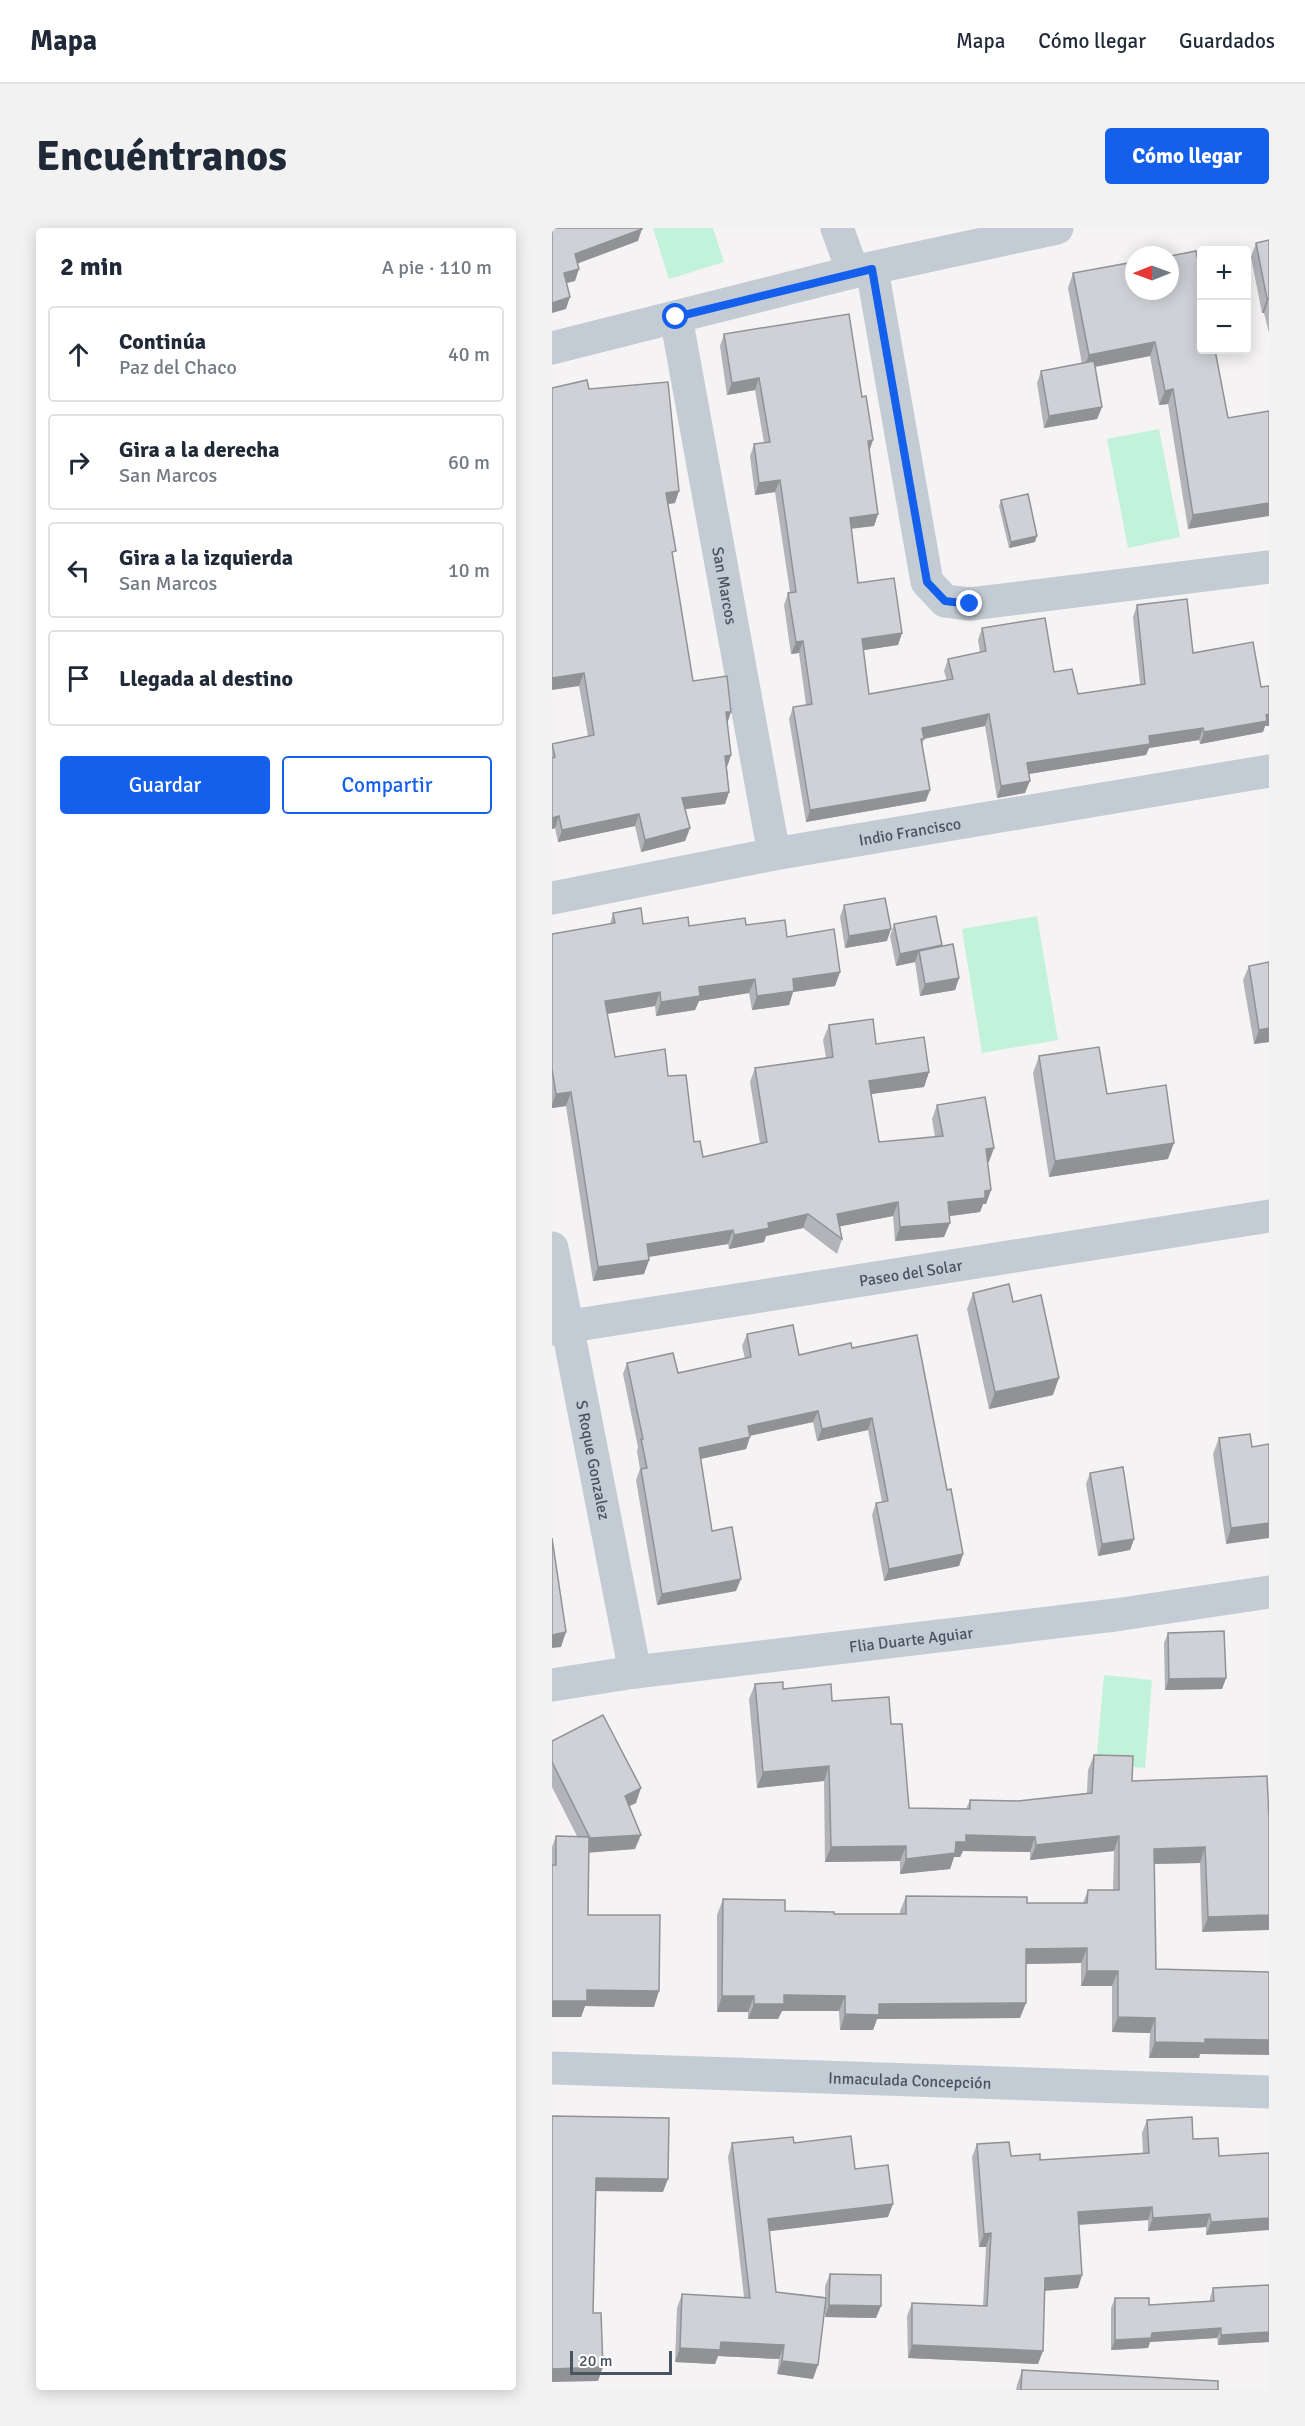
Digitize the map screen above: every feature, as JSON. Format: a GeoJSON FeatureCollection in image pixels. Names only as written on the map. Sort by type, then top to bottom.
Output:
{"type":"FeatureCollection","features":[{"type":"Feature","properties":{"kind":"street"},"geometry":{"type":"LineString","coordinates":[[837,228],[862,270],[927,582],[945,601],[970,604],[1269,567]]}},
{"type":"Feature","properties":{"kind":"street"},"geometry":{"type":"LineString","coordinates":[[552,348],[862,270],[1057,228]]}},
{"type":"Feature","properties":{"kind":"street","name":"San Marcos"},"geometry":{"type":"LineString","coordinates":[[676,317],[774,854]]}},
{"type":"Feature","properties":{"kind":"street","name":"Indio Francisco"},"geometry":{"type":"LineString","coordinates":[[552,898],[774,854],[1269,771]]}},
{"type":"Feature","properties":{"kind":"street","name":"Paseo del Solar"},"geometry":{"type":"LineString","coordinates":[[560,1327],[1269,1216]]}},
{"type":"Feature","properties":{"kind":"street","name":"S Roque Gonzalez"},"geometry":{"type":"LineString","coordinates":[[552,1248],[560,1327],[636,1672]]}},
{"type":"Feature","properties":{"kind":"street","name":"Flia Duarte Aguiar"},"geometry":{"type":"LineString","coordinates":[[552,1685],[636,1672],[1115,1616],[1269,1592]]}},
{"type":"Feature","properties":{"kind":"street","name":"Inmaculada Concepción"},"geometry":{"type":"LineString","coordinates":[[552,2068],[1269,2092]]}},
{"type":"Feature","properties":{"kind":"green space"},"geometry":{"type":"Polygon","coordinates":[[[653,228],[713,228],[724,262],[669,279],[653,228]]]}},
{"type":"Feature","properties":{"kind":"green space"},"geometry":{"type":"Polygon","coordinates":[[[1159,429],[1180,537],[1128,548],[1107,439],[1159,429]]]}},
{"type":"Feature","properties":{"kind":"green space"},"geometry":{"type":"Polygon","coordinates":[[[1037,916],[1058,1040],[982,1053],[962,929],[1037,916]]]}},
{"type":"Feature","properties":{"kind":"green space"},"geometry":{"type":"Polygon","coordinates":[[[1104,1675],[1152,1680],[1145,1768],[1096,1764],[1104,1675]]]}},
{"type":"Feature","properties":{"kind":"building"},"geometry":{"type":"Polygon","coordinates":[[[552,228],[642,229],[575,254],[579,269],[564,273],[570,297],[552,303],[552,228]]]}},
{"type":"Feature","properties":{"kind":"building"},"geometry":{"type":"Polygon","coordinates":[[[1269,240],[1269,298],[1267,299],[1256,243],[1269,240]]]}},
{"type":"Feature","properties":{"kind":"building"},"geometry":{"type":"Polygon","coordinates":[[[1196,251],[1197,354],[1216,354],[1228,418],[1269,411],[1269,503],[1193,515],[1173,389],[1165,391],[1155,342],[1089,355],[1073,273],[1125,264],[1125,300],[1179,300],[1179,254],[1196,251]]]}},
{"type":"Feature","properties":{"kind":"building"},"geometry":{"type":"Polygon","coordinates":[[[849,314],[862,397],[866,396],[873,440],[868,441],[878,514],[850,518],[858,583],[894,578],[902,633],[862,639],[869,694],[953,679],[948,659],[986,651],[982,628],[1045,618],[1054,672],[1072,669],[1078,694],[1145,684],[1137,605],[1187,599],[1193,653],[1253,642],[1261,687],[1269,686],[1267,721],[1204,732],[1203,728],[1149,736],[1150,744],[1027,763],[1030,781],[1001,786],[989,714],[922,728],[924,739],[921,739],[930,790],[810,810],[793,707],[812,704],[803,641],[796,642],[788,593],[796,592],[780,480],[759,483],[754,444],[770,442],[759,378],[732,383],[724,334],[849,314]]]}},
{"type":"Feature","properties":{"kind":"building"},"geometry":{"type":"Polygon","coordinates":[[[1094,361],[1102,407],[1049,416],[1041,371],[1094,361]]]}},
{"type":"Feature","properties":{"kind":"building"},"geometry":{"type":"Polygon","coordinates":[[[587,380],[589,389],[668,382],[679,491],[666,493],[676,551],[672,552],[693,681],[727,676],[731,712],[726,712],[731,755],[725,756],[729,792],[682,798],[690,828],[645,840],[639,814],[562,830],[559,816],[552,818],[552,758],[555,757],[552,744],[594,735],[584,673],[552,678],[552,388],[587,380]]]}},
{"type":"Feature","properties":{"kind":"building"},"geometry":{"type":"Polygon","coordinates":[[[1028,494],[1037,536],[1011,542],[1001,500],[1028,494]]]}},
{"type":"Feature","properties":{"kind":"building"},"geometry":{"type":"Polygon","coordinates":[[[885,898],[891,929],[849,936],[844,905],[885,898]]]}},
{"type":"Feature","properties":{"kind":"building"},"geometry":{"type":"Polygon","coordinates":[[[641,908],[643,924],[688,917],[689,926],[745,918],[746,925],[785,920],[787,937],[834,929],[840,972],[793,979],[794,991],[757,996],[755,979],[699,987],[700,996],[661,1002],[660,992],[605,1001],[615,1057],[665,1049],[668,1076],[686,1075],[694,1142],[700,1141],[703,1157],[767,1142],[755,1068],[833,1057],[829,1025],[873,1019],[876,1044],[924,1037],[929,1072],[869,1081],[879,1142],[943,1136],[937,1105],[985,1097],[994,1148],[986,1149],[991,1190],[985,1191],[985,1198],[948,1202],[950,1223],[900,1227],[898,1202],[837,1214],[842,1239],[808,1214],[768,1223],[769,1228],[734,1235],[733,1230],[647,1244],[649,1260],[598,1267],[571,1092],[556,1094],[552,1069],[552,934],[615,923],[613,913],[641,908]]]}},
{"type":"Feature","properties":{"kind":"building"},"geometry":{"type":"Polygon","coordinates":[[[936,916],[942,945],[900,954],[894,924],[936,916]]]}},
{"type":"Feature","properties":{"kind":"building"},"geometry":{"type":"Polygon","coordinates":[[[953,944],[959,978],[925,984],[919,951],[953,944]]]}},
{"type":"Feature","properties":{"kind":"building"},"geometry":{"type":"Polygon","coordinates":[[[1269,962],[1269,1028],[1259,1030],[1249,966],[1269,962]]]}},
{"type":"Feature","properties":{"kind":"building"},"geometry":{"type":"Polygon","coordinates":[[[1099,1047],[1107,1094],[1166,1085],[1174,1143],[1055,1161],[1039,1056],[1099,1047]]]}},
{"type":"Feature","properties":{"kind":"building"},"geometry":{"type":"Polygon","coordinates":[[[1009,1284],[1013,1302],[1041,1295],[1059,1378],[995,1392],[973,1293],[1009,1284]]]}},
{"type":"Feature","properties":{"kind":"building"},"geometry":{"type":"Polygon","coordinates":[[[793,1325],[799,1355],[851,1343],[852,1348],[917,1335],[947,1490],[951,1489],[963,1554],[889,1569],[876,1503],[888,1501],[872,1418],[822,1429],[818,1411],[748,1426],[750,1437],[699,1448],[712,1531],[732,1527],[741,1579],[662,1594],[641,1469],[647,1468],[641,1439],[643,1439],[627,1363],[673,1353],[678,1373],[751,1357],[747,1334],[793,1325]]]}},
{"type":"Feature","properties":{"kind":"building"},"geometry":{"type":"Polygon","coordinates":[[[1250,1434],[1252,1447],[1269,1444],[1269,1523],[1231,1528],[1219,1438],[1250,1434]]]}},
{"type":"Feature","properties":{"kind":"building"},"geometry":{"type":"Polygon","coordinates":[[[1123,1467],[1134,1539],[1102,1544],[1090,1473],[1123,1467]]]}},
{"type":"Feature","properties":{"kind":"building"},"geometry":{"type":"Polygon","coordinates":[[[552,1538],[566,1632],[552,1635],[552,1538]]]}},
{"type":"Feature","properties":{"kind":"building"},"geometry":{"type":"Polygon","coordinates":[[[1224,1631],[1226,1678],[1169,1679],[1168,1633],[1224,1631]]]}},
{"type":"Feature","properties":{"kind":"building"},"geometry":{"type":"Polygon","coordinates":[[[783,1682],[783,1689],[831,1684],[832,1701],[889,1697],[891,1724],[902,1724],[909,1808],[970,1809],[970,1800],[1018,1801],[1092,1793],[1094,1755],[1133,1756],[1132,1781],[1267,1776],[1269,1915],[1208,1917],[1205,1847],[1154,1849],[1156,1969],[1269,1972],[1269,2040],[1205,2039],[1205,2043],[1155,2042],[1155,2018],[1118,2017],[1118,1971],[1087,1971],[1087,1948],[1026,1949],[1026,2003],[879,2004],[879,2015],[845,2014],[845,1996],[784,1995],[784,2004],[754,2004],[754,1996],[722,1996],[723,1899],[785,1900],[785,1911],[906,1914],[906,1896],[1027,1897],[1027,1903],[1087,1903],[1088,1890],[1119,1890],[1119,1836],[1036,1845],[1035,1837],[966,1835],[966,1842],[956,1842],[955,1853],[906,1859],[906,1846],[831,1847],[829,1766],[763,1772],[755,1684],[783,1682]]]}},
{"type":"Feature","properties":{"kind":"building"},"geometry":{"type":"Polygon","coordinates":[[[603,1715],[641,1788],[625,1796],[641,1835],[590,1838],[552,1762],[552,1741],[603,1715]]]}},
{"type":"Feature","properties":{"kind":"building"},"geometry":{"type":"Polygon","coordinates":[[[556,1836],[589,1837],[588,1915],[660,1915],[659,1991],[587,1990],[587,2001],[552,2001],[552,1865],[556,1865],[556,1836]]]}},
{"type":"Feature","properties":{"kind":"building"},"geometry":{"type":"Polygon","coordinates":[[[552,2116],[669,2118],[668,2179],[596,2178],[593,2313],[601,2313],[603,2367],[552,2369],[552,2116]]]}},
{"type":"Feature","properties":{"kind":"building"},"geometry":{"type":"Polygon","coordinates":[[[1192,2117],[1193,2139],[1218,2138],[1219,2156],[1269,2153],[1269,2218],[1211,2222],[1210,2214],[1153,2218],[1152,2207],[1078,2212],[1082,2275],[1045,2278],[1043,2351],[912,2345],[912,2303],[987,2306],[991,2233],[984,2234],[977,2144],[1009,2142],[1011,2156],[1040,2154],[1040,2160],[1149,2153],[1147,2120],[1192,2117]]]}},
{"type":"Feature","properties":{"kind":"building"},"geometry":{"type":"Polygon","coordinates":[[[851,2136],[855,2169],[888,2165],[893,2204],[768,2219],[776,2292],[826,2298],[818,2365],[782,2361],[784,2345],[721,2342],[720,2350],[680,2348],[682,2294],[750,2298],[732,2143],[793,2137],[794,2143],[851,2136]]]}},
{"type":"Feature","properties":{"kind":"building"},"geometry":{"type":"Polygon","coordinates":[[[830,2274],[881,2275],[881,2306],[829,2305],[830,2274]]]}},
{"type":"Feature","properties":{"kind":"building"},"geometry":{"type":"Polygon","coordinates":[[[1269,2285],[1269,2332],[1221,2335],[1221,2328],[1152,2333],[1151,2338],[1115,2340],[1115,2298],[1149,2298],[1149,2305],[1214,2301],[1213,2288],[1269,2285]]]}},
{"type":"Feature","properties":{"kind":"building"},"geometry":{"type":"Polygon","coordinates":[[[1022,2370],[1218,2381],[1218,2390],[1021,2390],[1022,2370]]]}},
{"type":"Feature","properties":{"kind":"route"},"geometry":{"type":"LineString","coordinates":[[676,317],[872,269],[927,582],[945,601],[970,604]]}}]}
